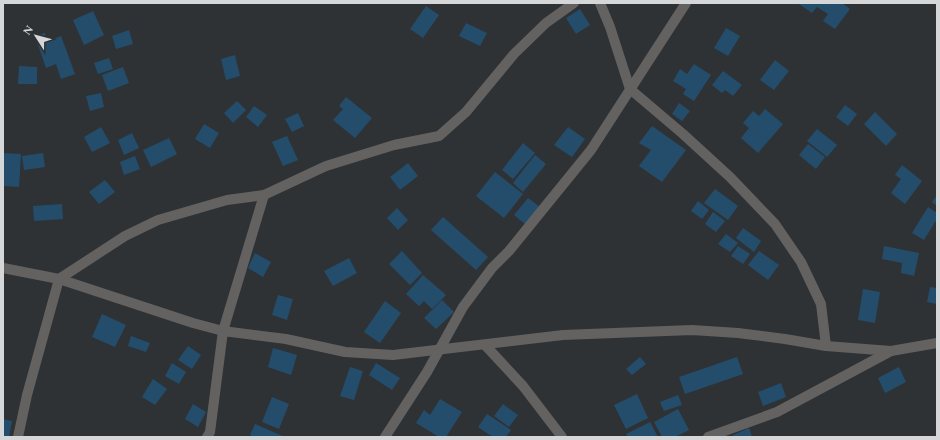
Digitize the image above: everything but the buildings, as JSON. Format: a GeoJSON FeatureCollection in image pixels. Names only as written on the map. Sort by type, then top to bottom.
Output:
{"type":"FeatureCollection","features":[{"type":"Feature","properties":{"kind":"street"},"geometry":{"type":"LineString","coordinates":[[18,437],[27,395],[59,279],[125,236],[158,220],[227,200],[264,195],[326,166],[394,145],[439,136],[466,112],[514,54],[546,23],[574,3]]}},
{"type":"Feature","properties":{"kind":"street"},"geometry":{"type":"LineString","coordinates":[[600,3],[610,27],[630,90],[683,134],[730,177],[775,224],[801,262],[821,304],[826,346]]}},
{"type":"Feature","properties":{"kind":"street"},"geometry":{"type":"LineString","coordinates":[[385,437],[427,372],[463,307],[492,268],[509,251],[591,150],[686,3]]}},
{"type":"Feature","properties":{"kind":"street"},"geometry":{"type":"LineString","coordinates":[[208,437],[210,432],[223,331],[264,195]]}},
{"type":"Feature","properties":{"kind":"street"},"geometry":{"type":"LineString","coordinates":[[3,268],[59,279],[193,323],[223,331],[286,339],[345,352],[393,355],[563,336],[692,330],[738,333],[826,346],[891,350],[937,343]]}},
{"type":"Feature","properties":{"kind":"street"},"geometry":{"type":"LineString","coordinates":[[485,345],[523,386],[562,437]]}},
{"type":"Feature","properties":{"kind":"street"},"geometry":{"type":"LineString","coordinates":[[708,437],[777,412],[891,350]]}}]}
